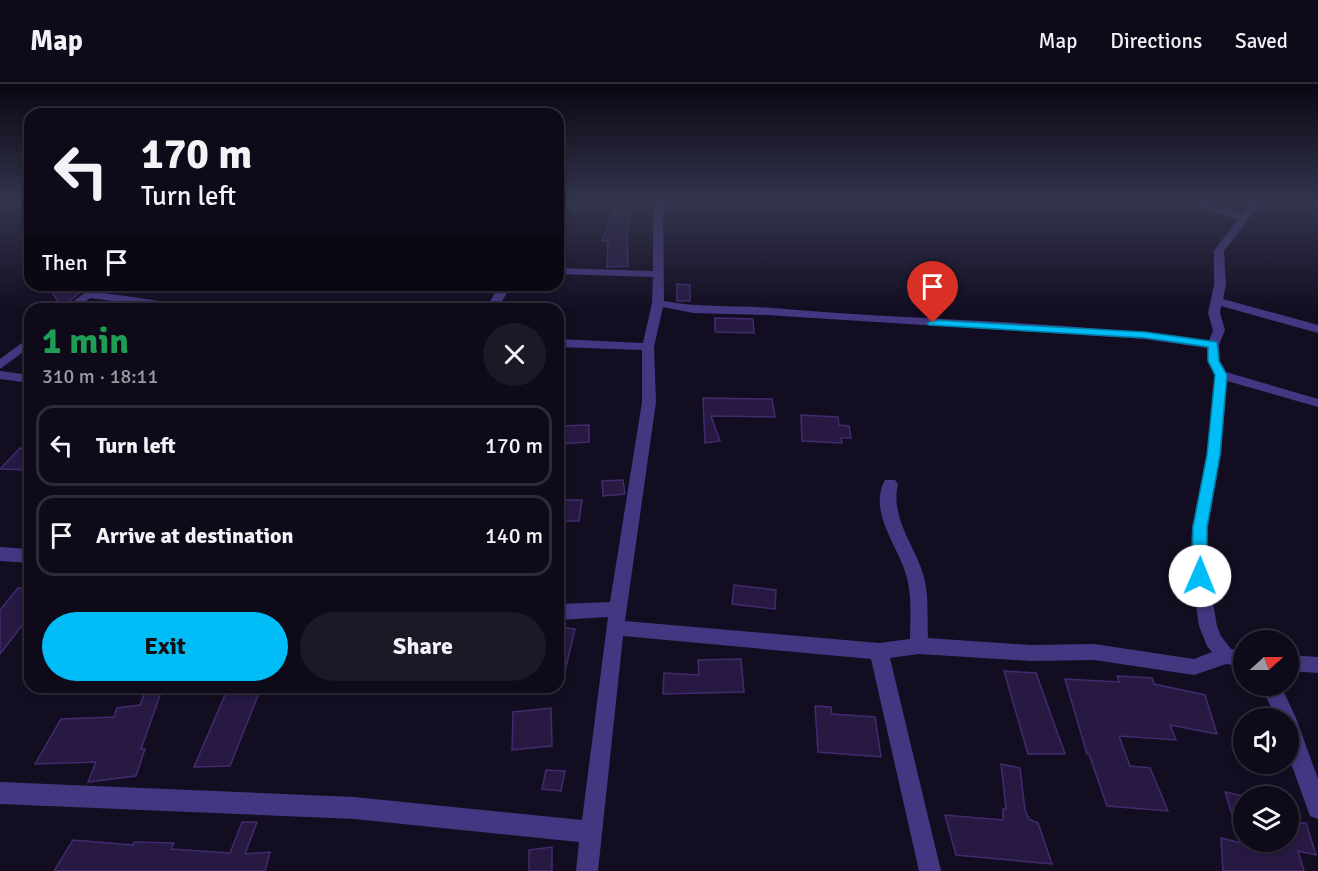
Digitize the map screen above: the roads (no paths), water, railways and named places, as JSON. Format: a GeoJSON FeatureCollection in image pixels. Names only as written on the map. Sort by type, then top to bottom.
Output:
{"type":"FeatureCollection","features":[{"type":"Feature","properties":{"kind":"street"},"geometry":{"type":"LineString","coordinates":[[587,871],[615,628],[649,402],[648,347],[658,303],[659,238]]}},
{"type":"Feature","properties":{"kind":"street"},"geometry":{"type":"LineString","coordinates":[[1229,238],[1219,251],[1220,285],[1214,313],[1219,330],[1213,345],[1214,361],[1221,375],[1214,455],[1200,527],[1198,564],[1210,633],[1213,640],[1233,656]]}},
{"type":"Feature","properties":{"kind":"street"},"geometry":{"type":"LineString","coordinates":[[564,271],[593,274],[612,272],[659,274]]}},
{"type":"Feature","properties":{"kind":"street"},"geometry":{"type":"LineString","coordinates":[[77,303],[92,291]]}},
{"type":"Feature","properties":{"kind":"street"},"geometry":{"type":"LineString","coordinates":[[88,294],[152,303]]}},
{"type":"Feature","properties":{"kind":"street"},"geometry":{"type":"LineString","coordinates":[[1215,301],[1318,328]]}},
{"type":"Feature","properties":{"kind":"street"},"geometry":{"type":"LineString","coordinates":[[658,303],[693,310],[766,310],[833,317],[1145,335],[1213,345]]}},
{"type":"Feature","properties":{"kind":"street"},"geometry":{"type":"LineString","coordinates":[[564,343],[648,347]]}},
{"type":"Feature","properties":{"kind":"street"},"geometry":{"type":"LineString","coordinates":[[0,365],[24,346]]}},
{"type":"Feature","properties":{"kind":"street"},"geometry":{"type":"LineString","coordinates":[[0,375],[24,378]]}},
{"type":"Feature","properties":{"kind":"street"},"geometry":{"type":"LineString","coordinates":[[1221,375],[1318,403]]}},
{"type":"Feature","properties":{"kind":"street"},"geometry":{"type":"LineString","coordinates":[[890,484],[886,496],[896,531],[916,579],[920,646]]}},
{"type":"Feature","properties":{"kind":"street"},"geometry":{"type":"LineString","coordinates":[[0,554],[24,556]]}},
{"type":"Feature","properties":{"kind":"street"},"geometry":{"type":"LineString","coordinates":[[564,612],[618,609]]}},
{"type":"Feature","properties":{"kind":"street"},"geometry":{"type":"LineString","coordinates":[[615,628],[879,651],[920,646],[1030,653],[1094,652],[1194,667],[1233,658]]}},
{"type":"Feature","properties":{"kind":"street"},"geometry":{"type":"LineString","coordinates":[[879,651],[930,871]]}},
{"type":"Feature","properties":{"kind":"street"},"geometry":{"type":"LineString","coordinates":[[1299,664],[1318,665]]}},
{"type":"Feature","properties":{"kind":"street"},"geometry":{"type":"LineString","coordinates":[[1299,755],[1318,808]]}},
{"type":"Feature","properties":{"kind":"street"},"geometry":{"type":"LineString","coordinates":[[0,794],[354,808],[591,832]]}}]}
